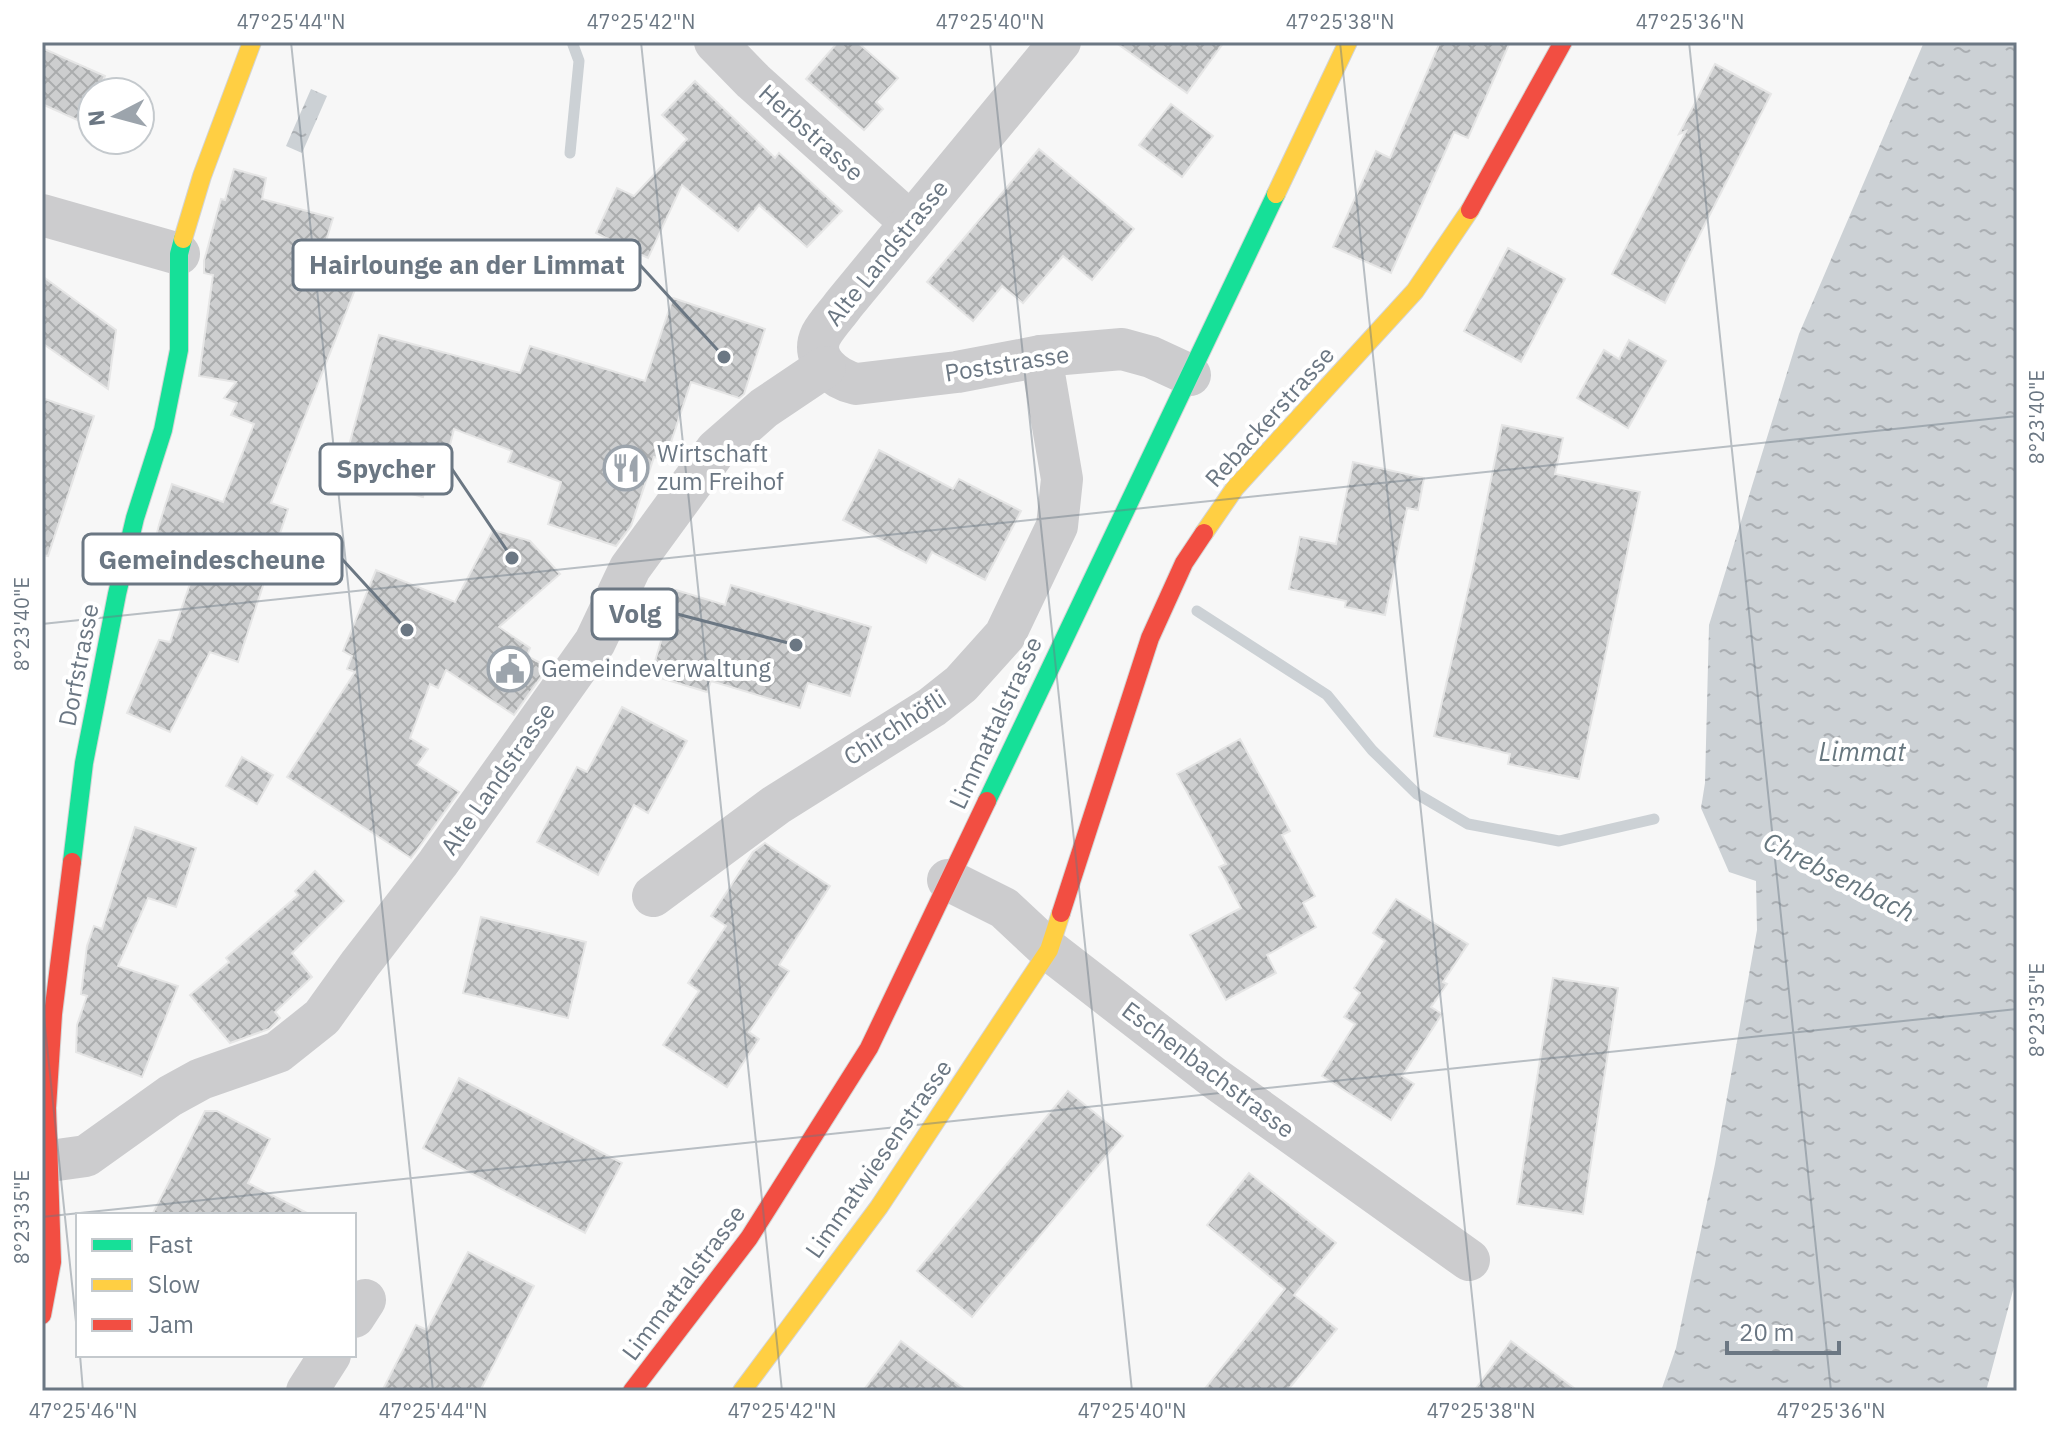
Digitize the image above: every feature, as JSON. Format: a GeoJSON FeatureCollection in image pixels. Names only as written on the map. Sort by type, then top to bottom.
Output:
{"type":"FeatureCollection","features":[{"type":"Feature","properties":{"kind":"street","name":"Dorfstrasse"},"geometry":{"type":"LineString","coordinates":[[42,1315],[52,1262],[47,1108],[53,1014],[84,763],[117,594],[135,518],[163,430],[179,350],[179,254],[202,176],[252,42]]}},
{"type":"Feature","properties":{"kind":"street","name":"Herbstrasse"},"geometry":{"type":"LineString","coordinates":[[715,42],[753,81],[910,222]]}},
{"type":"Feature","properties":{"kind":"street","name":"Alte Landstrasse"},"geometry":{"type":"LineString","coordinates":[[50,1161],[86,1156],[170,1096],[201,1079],[278,1052],[322,1017],[438,863],[595,642],[630,568],[716,450],[764,408],[825,367],[819,353],[820,337],[910,222],[1060,42]]}},
{"type":"Feature","properties":{"kind":"street","name":"Limmattalstrasse"},"geometry":{"type":"LineString","coordinates":[[632,1391],[724,1273],[816,1138],[869,1048],[1348,42]]}},
{"type":"Feature","properties":{"kind":"street","name":"Rebackerstrasse"},"geometry":{"type":"LineString","coordinates":[[1049,950],[1150,638],[1184,563],[1235,488],[1423,280],[1463,222],[1563,42]]}},
{"type":"Feature","properties":{"kind":"street"},"geometry":{"type":"LineString","coordinates":[[42,215],[179,254]]}},
{"type":"Feature","properties":{"kind":"street","name":"Poststrasse"},"geometry":{"type":"LineString","coordinates":[[825,367],[840,380],[856,384],[915,378],[1041,356],[1122,349],[1151,357],[1190,375]]}},
{"type":"Feature","properties":{"kind":"street","name":"Chirchhöfli"},"geometry":{"type":"LineString","coordinates":[[653,896],[776,805],[932,707],[961,684],[1005,635],[1057,526],[1062,479],[1041,356]]}},
{"type":"Feature","properties":{"kind":"street","name":"Eschenbachstrasse"},"geometry":{"type":"LineString","coordinates":[[948,880],[1004,908],[1049,950],[1213,1077],[1469,1260]]}},
{"type":"Feature","properties":{"kind":"street","name":"Limmatwiesenstrasse"},"geometry":{"type":"LineString","coordinates":[[742,1391],[879,1207],[1049,950]]}},
{"type":"Feature","properties":{"kind":"street"},"geometry":{"type":"LineString","coordinates":[[307,1391],[329,1357]]}},
{"type":"Feature","properties":{"kind":"water","name":"Limmat"},"geometry":{"type":"Polygon","coordinates":[[[1924,42],[2017,42],[2015,1283],[1986,1391],[1661,1391],[1676,1348],[1715,1164],[1757,930],[1756,881],[1729,872],[1701,808],[1705,783],[1709,625],[1799,334],[1924,42]]]}},
{"type":"Feature","properties":{"kind":"water"},"geometry":{"type":"Polygon","coordinates":[[[311,89],[327,96],[302,153],[286,146],[311,89]]]}},
{"type":"Feature","properties":{"kind":"building"},"geometry":{"type":"Polygon","coordinates":[[[838,42],[857,42],[898,78],[876,102],[883,109],[864,130],[806,79],[838,42]]]}},
{"type":"Feature","properties":{"kind":"building"},"geometry":{"type":"Polygon","coordinates":[[[1115,42],[1224,42],[1187,93],[1115,42]]]}},
{"type":"Feature","properties":{"kind":"building"},"geometry":{"type":"Polygon","coordinates":[[[1440,42],[1510,42],[1468,138],[1454,132],[1391,273],[1333,247],[1376,151],[1390,158],[1440,42]]]}},
{"type":"Feature","properties":{"kind":"building"},"geometry":{"type":"Polygon","coordinates":[[[42,48],[105,76],[76,76],[76,119],[42,104],[42,48]]]}},
{"type":"Feature","properties":{"kind":"building"},"geometry":{"type":"Polygon","coordinates":[[[1715,64],[1771,94],[1665,303],[1612,274],[1686,131],[1679,134],[1715,64]]]}},
{"type":"Feature","properties":{"kind":"building"},"geometry":{"type":"Polygon","coordinates":[[[695,81],[775,158],[779,153],[842,211],[807,247],[759,205],[738,231],[682,185],[648,258],[596,233],[617,188],[634,196],[687,139],[662,115],[695,81]]]}},
{"type":"Feature","properties":{"kind":"building"},"geometry":{"type":"Polygon","coordinates":[[[1171,104],[1213,136],[1182,177],[1139,145],[1171,104]]]}},
{"type":"Feature","properties":{"kind":"building"},"geometry":{"type":"Polygon","coordinates":[[[1039,149],[1134,229],[1092,280],[1063,256],[1023,303],[1002,286],[973,321],[927,282],[1039,149]]]}},
{"type":"Feature","properties":{"kind":"building"},"geometry":{"type":"Polygon","coordinates":[[[234,169],[266,178],[262,199],[333,218],[316,274],[356,287],[271,503],[288,509],[238,662],[210,652],[170,732],[127,713],[159,640],[170,642],[194,572],[151,557],[159,525],[172,484],[223,502],[254,424],[231,415],[237,403],[224,398],[236,382],[199,376],[213,275],[204,273],[204,261],[221,199],[225,200],[234,169]]]}},
{"type":"Feature","properties":{"kind":"building"},"geometry":{"type":"Polygon","coordinates":[[[1508,248],[1565,279],[1521,362],[1464,331],[1508,248]]]}},
{"type":"Feature","properties":{"kind":"building"},"geometry":{"type":"Polygon","coordinates":[[[42,276],[116,330],[108,389],[42,343],[42,276]]]}},
{"type":"Feature","properties":{"kind":"building"},"geometry":{"type":"Polygon","coordinates":[[[673,298],[765,329],[744,394],[739,398],[691,382],[665,460],[654,457],[631,526],[616,546],[548,524],[561,482],[508,462],[512,451],[454,429],[448,453],[435,450],[423,497],[341,475],[379,335],[520,373],[530,346],[645,381],[673,298]]]}},
{"type":"Feature","properties":{"kind":"building"},"geometry":{"type":"Polygon","coordinates":[[[1629,340],[1666,361],[1628,428],[1577,398],[1604,350],[1619,359],[1629,340]]]}},
{"type":"Feature","properties":{"kind":"building"},"geometry":{"type":"Polygon","coordinates":[[[42,398],[94,416],[48,556],[42,555],[42,398]]]}},
{"type":"Feature","properties":{"kind":"building"},"geometry":{"type":"Polygon","coordinates":[[[1502,425],[1563,438],[1555,474],[1640,492],[1579,779],[1508,764],[1510,754],[1434,736],[1473,569],[1502,425]]]}},
{"type":"Feature","properties":{"kind":"building"},"geometry":{"type":"Polygon","coordinates":[[[879,450],[953,489],[959,479],[1021,511],[985,580],[932,552],[926,563],[843,520],[879,450]]]}},
{"type":"Feature","properties":{"kind":"building"},"geometry":{"type":"Polygon","coordinates":[[[1353,462],[1424,478],[1418,510],[1407,508],[1385,615],[1345,607],[1346,601],[1289,589],[1300,537],[1336,544],[1353,462]]]}},
{"type":"Feature","properties":{"kind":"building"},"geometry":{"type":"Polygon","coordinates":[[[493,530],[530,541],[560,574],[499,627],[530,648],[527,656],[548,667],[514,715],[446,670],[438,688],[430,684],[410,738],[428,749],[417,765],[459,792],[411,858],[287,777],[355,672],[347,669],[352,656],[343,651],[376,570],[455,602],[493,530]]]}},
{"type":"Feature","properties":{"kind":"building"},"geometry":{"type":"Polygon","coordinates":[[[731,585],[871,627],[850,696],[808,683],[800,708],[711,681],[707,692],[651,675],[676,590],[725,605],[731,585]]]}},
{"type":"Feature","properties":{"kind":"building"},"geometry":{"type":"Polygon","coordinates":[[[622,707],[687,741],[648,813],[634,805],[598,875],[537,842],[577,767],[587,772],[622,707]]]}},
{"type":"Feature","properties":{"kind":"building"},"geometry":{"type":"Polygon","coordinates":[[[1240,739],[1290,831],[1282,835],[1315,896],[1303,903],[1316,927],[1267,955],[1276,973],[1226,1000],[1190,935],[1241,908],[1219,867],[1226,864],[1177,774],[1240,739]]]}},
{"type":"Feature","properties":{"kind":"building"},"geometry":{"type":"Polygon","coordinates":[[[242,757],[273,775],[257,804],[226,786],[242,757]]]}},
{"type":"Feature","properties":{"kind":"building"},"geometry":{"type":"Polygon","coordinates":[[[135,827],[196,848],[176,907],[148,898],[118,966],[178,986],[142,1077],[76,1052],[77,1025],[87,996],[81,994],[87,946],[94,926],[102,929],[135,827]]]}},
{"type":"Feature","properties":{"kind":"building"},"geometry":{"type":"Polygon","coordinates":[[[765,843],[830,886],[779,965],[789,971],[749,1032],[759,1039],[727,1087],[663,1045],[699,991],[688,983],[726,926],[711,916],[753,852],[765,843]]]}},
{"type":"Feature","properties":{"kind":"building"},"geometry":{"type":"Polygon","coordinates":[[[315,871],[344,901],[292,953],[312,977],[275,1012],[280,1018],[269,1029],[230,1043],[190,995],[229,962],[226,958],[298,895],[295,891],[315,871]]]}},
{"type":"Feature","properties":{"kind":"building"},"geometry":{"type":"Polygon","coordinates":[[[1396,899],[1468,944],[1431,1007],[1442,1014],[1402,1076],[1414,1084],[1391,1120],[1322,1076],[1355,1024],[1344,1017],[1360,993],[1354,988],[1385,941],[1373,933],[1396,899]]]}},
{"type":"Feature","properties":{"kind":"building"},"geometry":{"type":"Polygon","coordinates":[[[481,917],[586,942],[568,1018],[463,993],[481,917]]]}},
{"type":"Feature","properties":{"kind":"building"},"geometry":{"type":"Polygon","coordinates":[[[1553,978],[1618,988],[1583,1214],[1517,1204],[1553,978]]]}},
{"type":"Feature","properties":{"kind":"building"},"geometry":{"type":"Polygon","coordinates":[[[459,1078],[622,1163],[585,1233],[423,1148],[459,1078]]]}},
{"type":"Feature","properties":{"kind":"building"},"geometry":{"type":"Polygon","coordinates":[[[1068,1091],[1123,1136],[972,1317],[917,1271],[1068,1091]]]}},
{"type":"Feature","properties":{"kind":"building"},"geometry":{"type":"Polygon","coordinates":[[[205,1111],[217,1111],[270,1139],[248,1183],[307,1213],[153,1213],[205,1111]]]}},
{"type":"Feature","properties":{"kind":"building"},"geometry":{"type":"Polygon","coordinates":[[[1249,1173],[1336,1243],[1294,1295],[1337,1329],[1287,1391],[1203,1391],[1285,1289],[1207,1225],[1249,1173]]]}},
{"type":"Feature","properties":{"kind":"building"},"geometry":{"type":"Polygon","coordinates":[[[468,1252],[534,1286],[480,1391],[382,1391],[416,1325],[427,1330],[468,1252]]]}},
{"type":"Feature","properties":{"kind":"building"},"geometry":{"type":"Polygon","coordinates":[[[901,1341],[967,1391],[863,1391],[901,1341]]]}},
{"type":"Feature","properties":{"kind":"building"},"geometry":{"type":"Polygon","coordinates":[[[1511,1341],[1578,1391],[1474,1391],[1511,1341]]]}},
{"type":"Feature","properties":{"kind":"waterway","name":"Chrebsenbach"},"geometry":{"type":"LineString","coordinates":[[570,153],[579,61],[572,42]]}},
{"type":"Feature","properties":{"kind":"waterway","name":"Chrebsenbach"},"geometry":{"type":"LineString","coordinates":[[1197,611],[1327,695],[1372,750],[1417,794],[1468,824],[1559,841],[1654,819]]}},
{"type":"Feature","properties":{"kind":"traffic: fast"},"geometry":{"type":"LineString","coordinates":[[987,801],[1276,194]]}},
{"type":"Feature","properties":{"kind":"traffic: fast"},"geometry":{"type":"LineString","coordinates":[[72,862],[84,763],[117,594],[135,518],[163,430],[179,350],[179,254],[183,239]]}},
{"type":"Feature","properties":{"kind":"traffic: slow"},"geometry":{"type":"LineString","coordinates":[[183,239],[202,176],[252,42]]}},
{"type":"Feature","properties":{"kind":"traffic: slow"},"geometry":{"type":"LineString","coordinates":[[1276,194],[1348,42]]}},
{"type":"Feature","properties":{"kind":"traffic: slow"},"geometry":{"type":"LineString","coordinates":[[1204,533],[1235,488],[1415,291],[1470,210]]}},
{"type":"Feature","properties":{"kind":"traffic: slow"},"geometry":{"type":"LineString","coordinates":[[742,1391],[879,1207],[1049,950],[1061,913]]}},
{"type":"Feature","properties":{"kind":"traffic: jam"},"geometry":{"type":"LineString","coordinates":[[1470,210],[1563,42]]}},
{"type":"Feature","properties":{"kind":"traffic: jam"},"geometry":{"type":"LineString","coordinates":[[1061,913],[1150,638],[1184,563],[1204,533]]}},
{"type":"Feature","properties":{"kind":"traffic: jam"},"geometry":{"type":"LineString","coordinates":[[632,1391],[749,1238],[869,1048],[987,801]]}},
{"type":"Feature","properties":{"kind":"traffic: jam"},"geometry":{"type":"LineString","coordinates":[[42,1315],[52,1262],[47,1108],[53,1014],[72,862]]}},
{"type":"Feature","properties":{"kind":"place","name":"Hairlounge an der Limmat"},"geometry":{"type":"Point","coordinates":[724,357]}},
{"type":"Feature","properties":{"kind":"place","name":"Wirtschaft zum Freihof"},"geometry":{"type":"Point","coordinates":[626,468]}},
{"type":"Feature","properties":{"kind":"place","name":"Spycher"},"geometry":{"type":"Point","coordinates":[512,558]}},
{"type":"Feature","properties":{"kind":"place","name":"Gemeindescheune"},"geometry":{"type":"Point","coordinates":[407,630]}},
{"type":"Feature","properties":{"kind":"place","name":"Volg"},"geometry":{"type":"Point","coordinates":[796,645]}},
{"type":"Feature","properties":{"kind":"place","name":"Gemeindeverwaltung"},"geometry":{"type":"Point","coordinates":[510,669]}}]}
